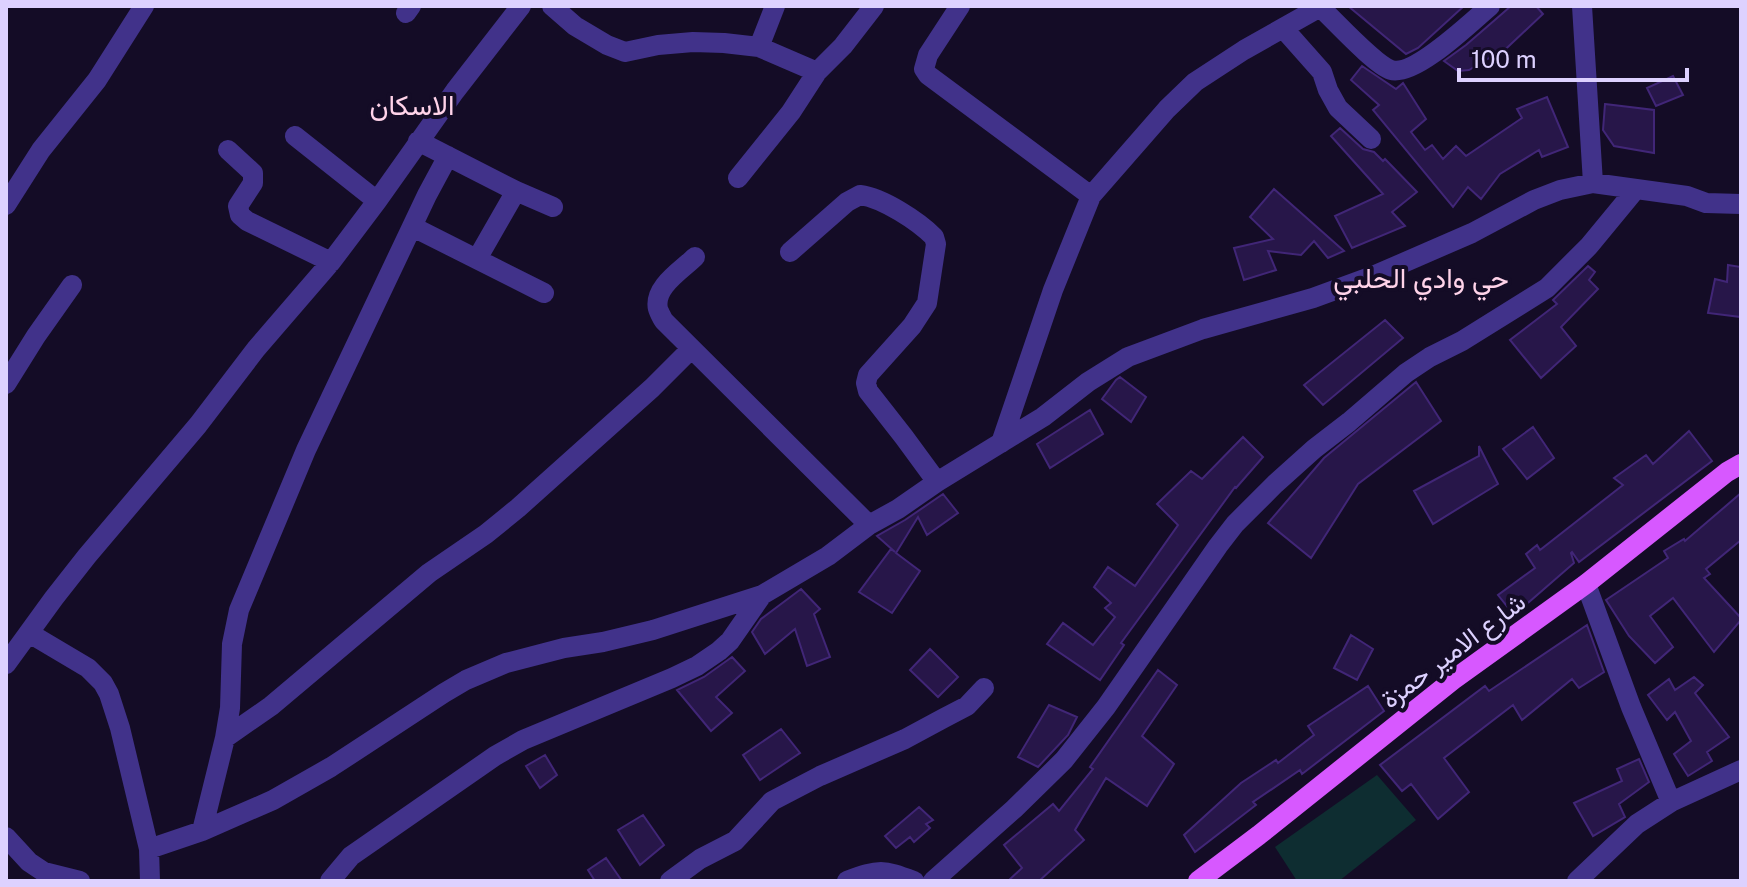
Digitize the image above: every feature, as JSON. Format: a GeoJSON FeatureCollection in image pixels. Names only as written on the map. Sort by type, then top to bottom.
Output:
{"type":"FeatureCollection","features":[{"type":"Feature","properties":{"kind":"main road","name":"شارع الامير حمزة"},"geometry":{"type":"LineString","coordinates":[[1198,881],[1453,680],[1586,584],[1741,464]]}},
{"type":"Feature","properties":{"kind":"street"},"geometry":{"type":"LineString","coordinates":[[6,205],[41,150],[97,80],[144,6]]}},
{"type":"Feature","properties":{"kind":"street"},"geometry":{"type":"LineString","coordinates":[[500,33],[503,6]]}},
{"type":"Feature","properties":{"kind":"street"},"geometry":{"type":"LineString","coordinates":[[150,881],[149,849],[114,704],[103,683],[88,668],[14,646],[198,425],[256,349],[331,262],[521,6]]}},
{"type":"Feature","properties":{"kind":"street"},"geometry":{"type":"LineString","coordinates":[[552,6],[575,26],[625,52],[658,45],[724,43],[759,47],[817,72]]}},
{"type":"Feature","properties":{"kind":"street"},"geometry":{"type":"LineString","coordinates":[[759,47],[775,6]]}},
{"type":"Feature","properties":{"kind":"street"},"geometry":{"type":"LineString","coordinates":[[738,178],[791,112],[817,72],[843,46],[874,6]]}},
{"type":"Feature","properties":{"kind":"street"},"geometry":{"type":"LineString","coordinates":[[960,6],[928,55],[924,69],[928,75],[1091,196]]}},
{"type":"Feature","properties":{"kind":"street"},"geometry":{"type":"LineString","coordinates":[[1001,443],[1053,290],[1091,196],[1167,109],[1195,82],[1321,7],[1367,52],[1386,68],[1395,71],[1410,68],[1434,53],[1490,6]]}},
{"type":"Feature","properties":{"kind":"street"},"geometry":{"type":"LineString","coordinates":[[1582,6],[1593,183]]}},
{"type":"Feature","properties":{"kind":"street"},"geometry":{"type":"LineString","coordinates":[[1283,28],[1322,72],[1338,108],[1371,139]]}},
{"type":"Feature","properties":{"kind":"street"},"geometry":{"type":"LineString","coordinates":[[295,136],[377,201]]}},
{"type":"Feature","properties":{"kind":"street"},"geometry":{"type":"LineString","coordinates":[[418,141],[553,207]]}},
{"type":"Feature","properties":{"kind":"street"},"geometry":{"type":"LineString","coordinates":[[228,150],[253,173],[253,183],[238,206],[240,215],[331,262]]}},
{"type":"Feature","properties":{"kind":"street"},"geometry":{"type":"LineString","coordinates":[[202,831],[225,738],[230,708],[232,644],[239,610],[306,450],[448,156]]}},
{"type":"Feature","properties":{"kind":"street"},"geometry":{"type":"LineString","coordinates":[[149,849],[202,831],[273,800],[331,767],[466,680],[506,663],[653,630],[762,595],[1043,417],[1088,382],[1128,357],[1203,329],[1313,298],[1373,276],[1560,190],[1593,183],[1687,196],[1706,203],[1741,204]]}},
{"type":"Feature","properties":{"kind":"street"},"geometry":{"type":"LineString","coordinates":[[933,881],[1064,760],[1106,707],[1218,546],[1275,484],[1406,373],[1547,288],[1589,246],[1636,189]]}},
{"type":"Feature","properties":{"kind":"street"},"geometry":{"type":"LineString","coordinates":[[477,259],[516,191]]}},
{"type":"Feature","properties":{"kind":"street"},"geometry":{"type":"LineString","coordinates":[[790,252],[847,202],[860,195],[877,199],[934,237],[936,244],[927,303],[912,326],[868,375],[866,383],[868,391],[937,482]]}},
{"type":"Feature","properties":{"kind":"street"},"geometry":{"type":"LineString","coordinates":[[413,227],[544,293]]}},
{"type":"Feature","properties":{"kind":"street"},"geometry":{"type":"LineString","coordinates":[[695,257],[662,288],[658,310],[664,321],[869,525]]}},
{"type":"Feature","properties":{"kind":"street"},"geometry":{"type":"LineString","coordinates":[[6,384],[72,285]]}},
{"type":"Feature","properties":{"kind":"street"},"geometry":{"type":"LineString","coordinates":[[225,738],[271,706],[429,573],[518,508],[691,349]]}},
{"type":"Feature","properties":{"kind":"street"},"geometry":{"type":"LineString","coordinates":[[1586,584],[1631,707],[1671,802]]}},
{"type":"Feature","properties":{"kind":"street"},"geometry":{"type":"LineString","coordinates":[[330,881],[351,856],[495,756],[523,740],[697,666],[730,641],[762,595]]}},
{"type":"Feature","properties":{"kind":"street"},"geometry":{"type":"LineString","coordinates":[[670,881],[700,859],[735,841],[772,801],[905,739],[967,706],[984,688]]}},
{"type":"Feature","properties":{"kind":"street"},"geometry":{"type":"LineString","coordinates":[[1577,881],[1637,824],[1671,802],[1741,770]]}},
{"type":"Feature","properties":{"kind":"street"},"geometry":{"type":"LineString","coordinates":[[6,837],[29,862],[44,872],[80,881]]}},
{"type":"Feature","properties":{"kind":"street"},"geometry":{"type":"LineString","coordinates":[[847,881],[869,873],[887,871],[914,881]]}},
{"type":"Feature","properties":{"kind":"green space"},"geometry":{"type":"Polygon","coordinates":[[[1377,775],[1416,820],[1339,881],[1297,881],[1275,847],[1377,775]]]}},
{"type":"Feature","properties":{"kind":"building"},"geometry":{"type":"Polygon","coordinates":[[[1348,6],[1464,6],[1418,48],[1406,54],[1348,6]]]}},
{"type":"Feature","properties":{"kind":"building"},"geometry":{"type":"Polygon","coordinates":[[[1511,6],[1536,6],[1543,14],[1494,60],[1491,57],[1469,70],[1458,71],[1444,61],[1466,45],[1511,6]]]}},
{"type":"Feature","properties":{"kind":"building"},"geometry":{"type":"Polygon","coordinates":[[[1362,66],[1396,89],[1403,83],[1426,119],[1411,132],[1425,150],[1432,145],[1443,159],[1456,146],[1466,156],[1522,118],[1517,109],[1547,97],[1568,147],[1542,157],[1539,150],[1500,174],[1481,199],[1468,187],[1453,207],[1373,110],[1379,105],[1351,80],[1362,66]]]}},
{"type":"Feature","properties":{"kind":"building"},"geometry":{"type":"Polygon","coordinates":[[[1673,76],[1683,95],[1656,106],[1647,88],[1673,76]]]}},
{"type":"Feature","properties":{"kind":"building"},"geometry":{"type":"Polygon","coordinates":[[[1605,104],[1654,110],[1654,153],[1614,146],[1603,130],[1605,104]]]}},
{"type":"Feature","properties":{"kind":"building"},"geometry":{"type":"Polygon","coordinates":[[[1340,128],[1363,149],[1374,152],[1383,161],[1385,159],[1417,192],[1392,212],[1405,226],[1352,248],[1335,216],[1383,194],[1331,136],[1340,128]]]}},
{"type":"Feature","properties":{"kind":"building"},"geometry":{"type":"Polygon","coordinates":[[[1274,189],[1344,251],[1328,258],[1314,241],[1301,255],[1268,251],[1276,270],[1244,280],[1234,248],[1273,239],[1250,217],[1274,189]]]}},
{"type":"Feature","properties":{"kind":"building"},"geometry":{"type":"Polygon","coordinates":[[[1728,265],[1741,267],[1741,317],[1708,313],[1715,279],[1727,282],[1728,265]]]}},
{"type":"Feature","properties":{"kind":"building"},"geometry":{"type":"Polygon","coordinates":[[[1588,266],[1595,272],[1589,280],[1598,289],[1561,327],[1576,346],[1541,378],[1510,340],[1557,304],[1553,300],[1588,266]]]}},
{"type":"Feature","properties":{"kind":"building"},"geometry":{"type":"Polygon","coordinates":[[[1385,320],[1403,338],[1323,405],[1304,385],[1385,320]]]}},
{"type":"Feature","properties":{"kind":"building"},"geometry":{"type":"Polygon","coordinates":[[[1120,377],[1146,397],[1131,422],[1102,399],[1120,377]]]}},
{"type":"Feature","properties":{"kind":"building"},"geometry":{"type":"Polygon","coordinates":[[[1416,382],[1441,421],[1358,484],[1311,558],[1268,523],[1324,458],[1416,382]]]}},
{"type":"Feature","properties":{"kind":"building"},"geometry":{"type":"Polygon","coordinates":[[[1090,410],[1103,434],[1050,468],[1037,444],[1090,410]]]}},
{"type":"Feature","properties":{"kind":"building"},"geometry":{"type":"Polygon","coordinates":[[[1533,427],[1554,458],[1527,479],[1503,449],[1533,427]]]}},
{"type":"Feature","properties":{"kind":"building"},"geometry":{"type":"Polygon","coordinates":[[[1689,431],[1712,461],[1579,562],[1572,552],[1574,563],[1514,615],[1498,595],[1535,568],[1526,554],[1537,545],[1540,550],[1623,485],[1614,478],[1646,455],[1653,464],[1689,431]]]}},
{"type":"Feature","properties":{"kind":"building"},"geometry":{"type":"Polygon","coordinates":[[[1243,437],[1263,457],[1235,487],[1121,643],[1124,645],[1100,680],[1047,644],[1063,623],[1093,645],[1115,617],[1105,608],[1111,603],[1094,587],[1108,567],[1135,586],[1178,525],[1157,504],[1191,471],[1202,479],[1243,437]]]}},
{"type":"Feature","properties":{"kind":"building"},"geometry":{"type":"Polygon","coordinates":[[[1479,446],[1498,484],[1433,524],[1414,491],[1479,456],[1479,446]]]}},
{"type":"Feature","properties":{"kind":"building"},"geometry":{"type":"Polygon","coordinates":[[[1741,493],[1741,540],[1706,569],[1710,574],[1704,578],[1741,620],[1714,652],[1673,598],[1650,616],[1673,647],[1655,663],[1629,636],[1606,600],[1668,558],[1664,551],[1685,541],[1741,493]]]}},
{"type":"Feature","properties":{"kind":"building"},"geometry":{"type":"Polygon","coordinates":[[[943,494],[958,513],[927,535],[918,517],[896,553],[920,571],[892,613],[859,592],[891,549],[895,552],[877,536],[943,494]]]}},
{"type":"Feature","properties":{"kind":"building"},"geometry":{"type":"Polygon","coordinates":[[[801,589],[820,609],[814,614],[830,657],[807,666],[795,629],[765,654],[752,632],[761,619],[801,589]]]}},
{"type":"Feature","properties":{"kind":"building"},"geometry":{"type":"Polygon","coordinates":[[[1587,625],[1604,672],[1579,688],[1572,679],[1522,720],[1513,705],[1444,758],[1469,792],[1438,819],[1411,784],[1402,791],[1380,765],[1485,686],[1489,691],[1587,625]]]}},
{"type":"Feature","properties":{"kind":"building"},"geometry":{"type":"Polygon","coordinates":[[[1351,635],[1373,649],[1357,680],[1334,668],[1351,635]]]}},
{"type":"Feature","properties":{"kind":"building"},"geometry":{"type":"Polygon","coordinates":[[[930,649],[958,677],[938,697],[910,670],[930,649]]]}},
{"type":"Feature","properties":{"kind":"building"},"geometry":{"type":"Polygon","coordinates":[[[732,657],[745,671],[716,697],[732,713],[711,731],[677,690],[704,677],[732,657]]]}},
{"type":"Feature","properties":{"kind":"building"},"geometry":{"type":"Polygon","coordinates":[[[1158,670],[1177,685],[1142,736],[1174,764],[1147,806],[1106,778],[1075,830],[1084,840],[1039,881],[1008,881],[1022,868],[1004,845],[1053,804],[1059,811],[1093,769],[1090,767],[1158,670]]]}},
{"type":"Feature","properties":{"kind":"building"},"geometry":{"type":"Polygon","coordinates":[[[1694,677],[1703,685],[1695,693],[1729,737],[1707,752],[1712,761],[1688,776],[1674,754],[1691,741],[1675,712],[1667,720],[1648,695],[1669,679],[1675,690],[1694,677]]]}},
{"type":"Feature","properties":{"kind":"building"},"geometry":{"type":"Polygon","coordinates":[[[1368,686],[1384,711],[1302,774],[1300,770],[1253,802],[1256,805],[1195,852],[1184,835],[1241,783],[1276,760],[1278,763],[1314,735],[1308,726],[1368,686]]]}},
{"type":"Feature","properties":{"kind":"building"},"geometry":{"type":"Polygon","coordinates":[[[1049,705],[1077,717],[1068,735],[1038,767],[1018,757],[1049,705]]]}},
{"type":"Feature","properties":{"kind":"building"},"geometry":{"type":"Polygon","coordinates":[[[781,729],[800,753],[760,780],[743,755],[781,729]]]}},
{"type":"Feature","properties":{"kind":"building"},"geometry":{"type":"Polygon","coordinates":[[[545,755],[557,775],[540,788],[526,766],[545,755]]]}},
{"type":"Feature","properties":{"kind":"building"},"geometry":{"type":"Polygon","coordinates":[[[1639,759],[1649,782],[1619,804],[1625,817],[1593,836],[1574,803],[1622,781],[1617,769],[1639,759]]]}},
{"type":"Feature","properties":{"kind":"building"},"geometry":{"type":"Polygon","coordinates":[[[919,807],[933,820],[926,824],[930,828],[914,842],[910,837],[896,848],[885,836],[919,807]]]}},
{"type":"Feature","properties":{"kind":"building"},"geometry":{"type":"Polygon","coordinates":[[[643,815],[664,845],[640,865],[618,830],[643,815]]]}},
{"type":"Feature","properties":{"kind":"building"},"geometry":{"type":"Polygon","coordinates":[[[606,858],[622,881],[595,881],[588,870],[606,858]]]}},
{"type":"Feature","properties":{"kind":"district","name":"الاسكان"},"geometry":{"type":"Point","coordinates":[412,104]}},
{"type":"Feature","properties":{"kind":"district","name":"حي وادي الحلبي"},"geometry":{"type":"Point","coordinates":[1421,277]}}]}
